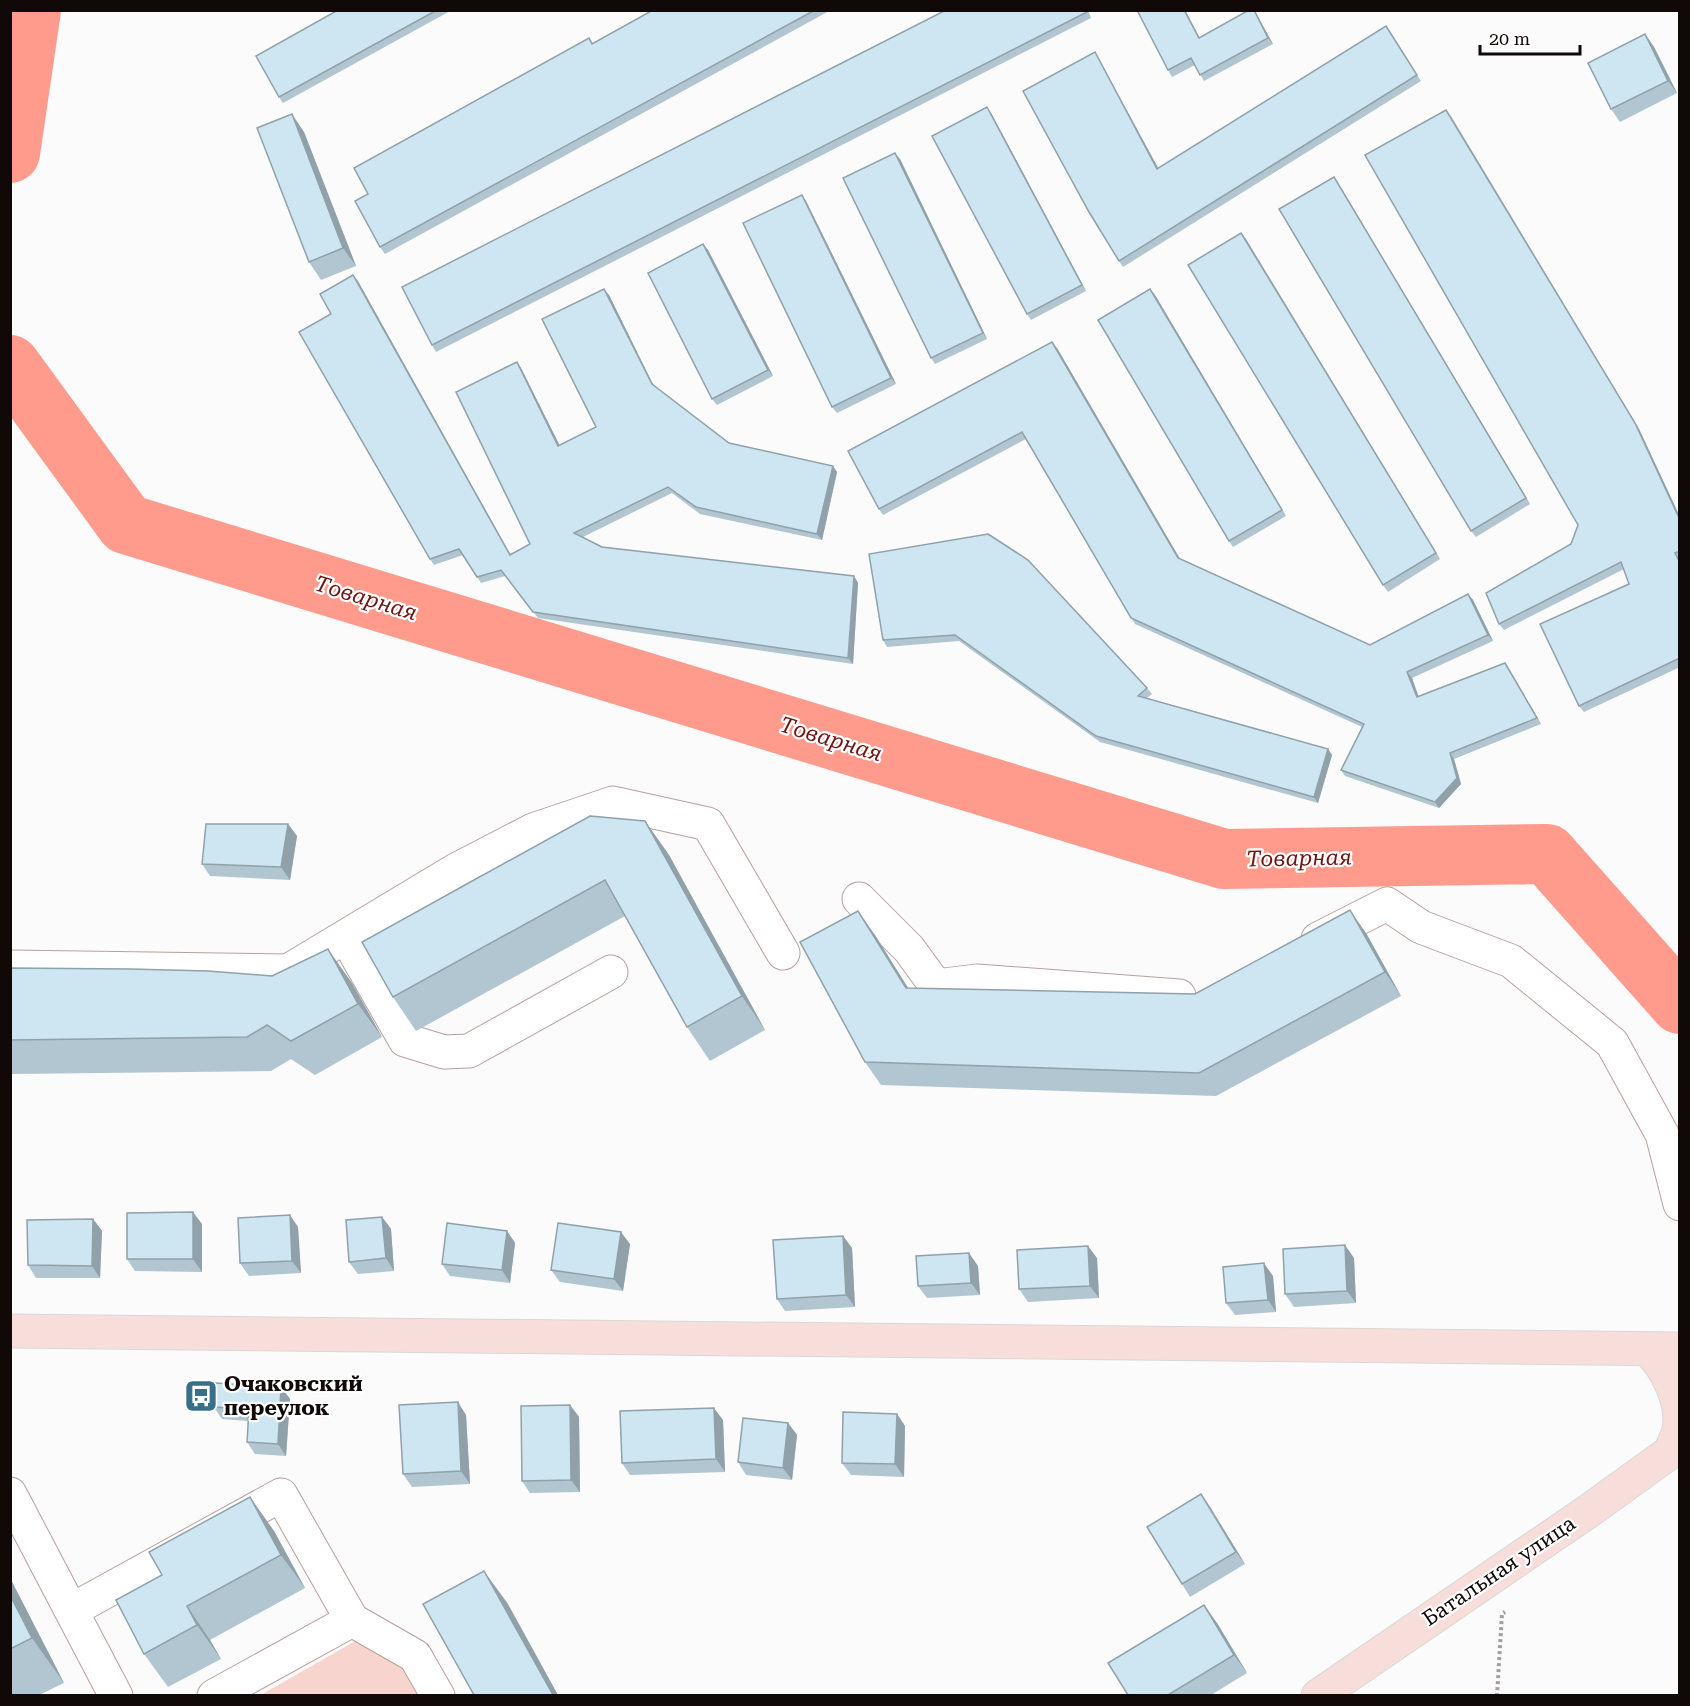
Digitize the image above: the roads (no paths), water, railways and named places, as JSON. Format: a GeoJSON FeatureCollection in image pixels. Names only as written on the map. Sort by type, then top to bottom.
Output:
{"type":"FeatureCollection","features":[{"type":"Feature","properties":{"kind":"main road"},"geometry":{"type":"LineString","coordinates":[[10,1330],[1680,1349]]}},
{"type":"Feature","properties":{"kind":"main road"},"geometry":{"type":"LineString","coordinates":[[1647,1349],[1666,1370],[1679,1411],[1679,1430],[1675,1449]]}},
{"type":"Feature","properties":{"kind":"main road","name":"Батальная улица"},"geometry":{"type":"LineString","coordinates":[[1318,1695],[1675,1449]]}},
{"type":"Feature","properties":{"kind":"lane"},"geometry":{"type":"LineString","coordinates":[[10,967],[288,971],[456,870],[533,830],[613,803],[708,824],[783,953]]}},
{"type":"Feature","properties":{"kind":"lane"},"geometry":{"type":"LineString","coordinates":[[859,899],[909,949],[936,986],[977,981],[1203,998],[1213,993]]}},
{"type":"Feature","properties":{"kind":"lane"},"geometry":{"type":"LineString","coordinates":[[1291,952],[1386,904],[1422,927],[1511,961],[1612,1043],[1662,1134],[1680,1204]]}},
{"type":"Feature","properties":{"kind":"lane"},"geometry":{"type":"LineString","coordinates":[[346,937],[405,1040],[444,1052],[469,1051],[611,972]]}},
{"type":"Feature","properties":{"kind":"lane"},"geometry":{"type":"LineString","coordinates":[[10,1494],[116,1695]]}},
{"type":"Feature","properties":{"kind":"lane"},"geometry":{"type":"LineString","coordinates":[[72,1610],[281,1496],[352,1620],[415,1656],[438,1695]]}},
{"type":"Feature","properties":{"kind":"lane"},"geometry":{"type":"LineString","coordinates":[[214,1695],[352,1620]]}},
{"type":"Feature","properties":{"kind":"waterway","name":"Товарная"},"geometry":{"type":"LineString","coordinates":[[10,153],[31,10]]}},
{"type":"Feature","properties":{"kind":"waterway","name":"Товарная"},"geometry":{"type":"LineString","coordinates":[[10,365],[126,524],[1224,859],[1547,854],[1680,1004]]}},
{"type":"Feature","properties":{"kind":"place","name":"Очаковский переулок"},"geometry":{"type":"Point","coordinates":[201,1396]}}]}
